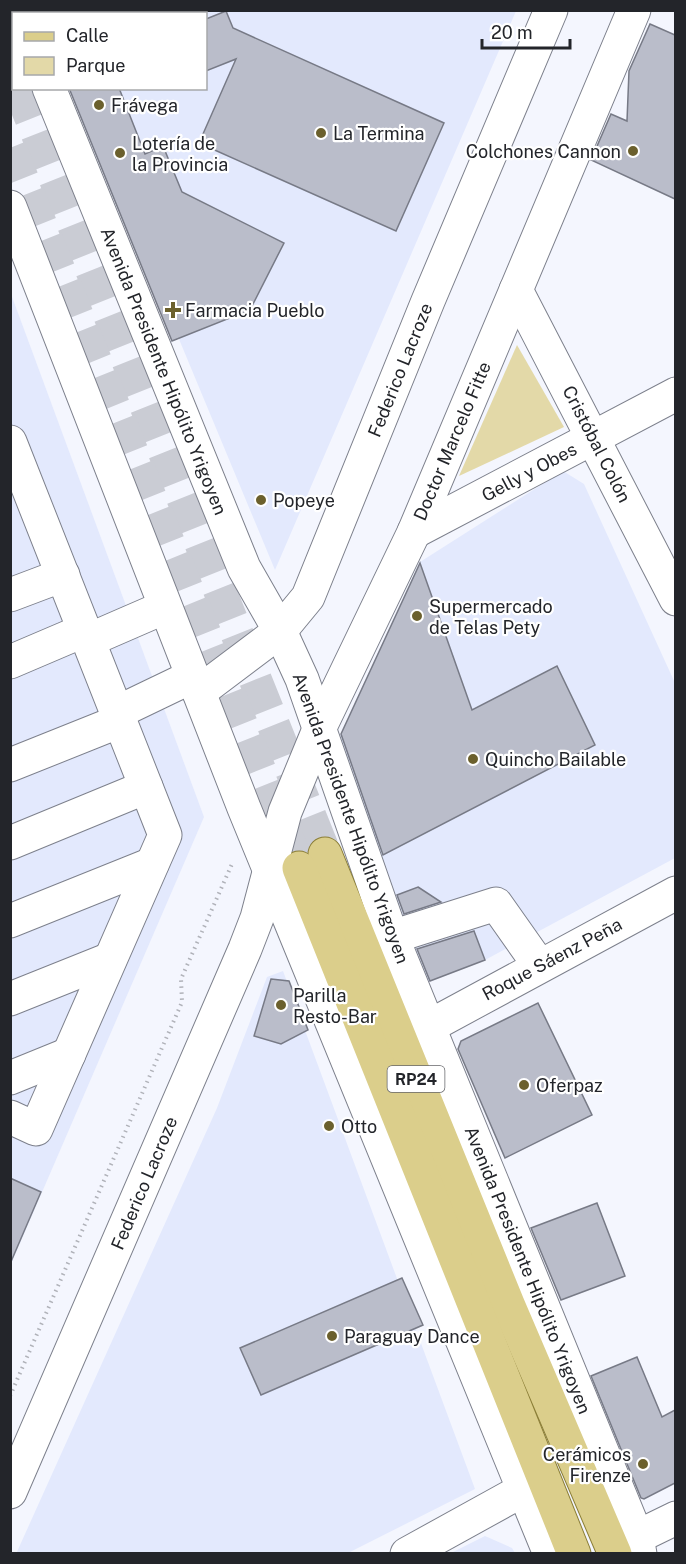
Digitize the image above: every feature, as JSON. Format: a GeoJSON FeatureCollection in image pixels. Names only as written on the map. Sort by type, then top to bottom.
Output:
{"type":"FeatureCollection","features":[{"type":"Feature","properties":{"kind":"main road","name":"Avenida Presidente Hipólito Yrigoyen"},"geometry":{"type":"LineString","coordinates":[[298,864],[508,1304],[631,1548]]}},
{"type":"Feature","properties":{"kind":"main road","name":"Avenida Presidente Hipólito Yrigoyen"},"geometry":{"type":"LineString","coordinates":[[298,864],[574,1554]]}},
{"type":"Feature","properties":{"kind":"street","name":"Federico Lacroze"},"geometry":{"type":"LineString","coordinates":[[10,765],[196,684],[280,632],[308,597],[428,301],[551,10]]}},
{"type":"Feature","properties":{"kind":"street","name":"Doctor Marcelo Fitte"},"geometry":{"type":"LineString","coordinates":[[298,864],[285,812],[320,727],[414,532],[634,10]]}},
{"type":"Feature","properties":{"kind":"street","name":"Avenida Presidente Hipólito Yrigoyen"},"geometry":{"type":"LineString","coordinates":[[50,90],[244,568],[280,632],[302,679],[392,937],[429,1026],[631,1548]]}},
{"type":"Feature","properties":{"kind":"street","name":"Avenida Presidente Hipólito Yrigoyen"},"geometry":{"type":"LineString","coordinates":[[10,207],[196,684],[298,864],[523,1490],[550,1554]]}},
{"type":"Feature","properties":{"kind":"street","name":"Cristóbal Colón"},"geometry":{"type":"LineString","coordinates":[[516,290],[595,438],[675,599]]}},
{"type":"Feature","properties":{"kind":"street","name":"Gelly y Obes"},"geometry":{"type":"LineString","coordinates":[[414,532],[675,394]]}},
{"type":"Feature","properties":{"kind":"street"},"geometry":{"type":"LineString","coordinates":[[10,442],[23,509],[63,575],[165,835],[36,1130],[10,1117]]}},
{"type":"Feature","properties":{"kind":"street"},"geometry":{"type":"LineString","coordinates":[[10,595],[63,575]]}},
{"type":"Feature","properties":{"kind":"street"},"geometry":{"type":"LineString","coordinates":[[10,662],[165,607]]}},
{"type":"Feature","properties":{"kind":"street"},"geometry":{"type":"LineString","coordinates":[[10,843],[146,787]]}},
{"type":"Feature","properties":{"kind":"street"},"geometry":{"type":"LineString","coordinates":[[10,921],[152,864]]}},
{"type":"Feature","properties":{"kind":"street","name":"Federico Lacroze"},"geometry":{"type":"LineString","coordinates":[[10,1492],[245,949],[298,864]]}},
{"type":"Feature","properties":{"kind":"street","name":"Roque Sáenz Peña"},"geometry":{"type":"LineString","coordinates":[[429,1026],[675,893]]}},
{"type":"Feature","properties":{"kind":"street"},"geometry":{"type":"LineString","coordinates":[[392,937],[496,904],[540,965]]}},
{"type":"Feature","properties":{"kind":"street"},"geometry":{"type":"LineString","coordinates":[[10,999],[110,959]]}},
{"type":"Feature","properties":{"kind":"street"},"geometry":{"type":"LineString","coordinates":[[10,1078],[69,1054]]}},
{"type":"Feature","properties":{"kind":"street"},"geometry":{"type":"LineString","coordinates":[[407,1554],[523,1490]]}},
{"type":"Feature","properties":{"kind":"street"},"geometry":{"type":"LineString","coordinates":[[631,1548],[675,1518]]}},
{"type":"Feature","properties":{"kind":"path"},"geometry":{"type":"LineString","coordinates":[[10,1396],[182,1002],[182,979],[234,861]]}},
{"type":"Feature","properties":{"kind":"shaded area"},"geometry":{"type":"Polygon","coordinates":[[[516,11],[275,570],[75,90],[207,90],[207,12],[43,12],[516,11]]]}},
{"type":"Feature","properties":{"kind":"shaded area"},"geometry":{"type":"Polygon","coordinates":[[[11,294],[204,817],[11,1264],[11,294]]]}},
{"type":"Feature","properties":{"kind":"shaded area"},"geometry":{"type":"Polygon","coordinates":[[[563,471],[584,484],[675,683],[675,858],[485,960],[424,984],[340,736],[420,562],[563,471]]]}},
{"type":"Feature","properties":{"kind":"shaded area"},"geometry":{"type":"Polygon","coordinates":[[[283,971],[475,1489],[348,1553],[16,1554],[217,1108],[267,977],[283,971]]]}},
{"type":"Feature","properties":{"kind":"shaded area"},"geometry":{"type":"Polygon","coordinates":[[[485,1536],[512,1548],[515,1553],[451,1553],[485,1536]]]}},
{"type":"Feature","properties":{"kind":"green space"},"geometry":{"type":"Polygon","coordinates":[[[517,345],[564,427],[459,476],[517,345]]]}},
{"type":"Feature","properties":{"kind":"building","name":"La Termina"},"geometry":{"type":"Polygon","coordinates":[[[226,11],[233,28],[444,123],[396,231],[199,143],[236,59],[207,71],[207,19],[226,11]]]}},
{"type":"Feature","properties":{"kind":"building"},"geometry":{"type":"Polygon","coordinates":[[[650,24],[675,35],[675,199],[591,160],[611,114],[627,121],[629,71],[650,24]]]}},
{"type":"Feature","properties":{"kind":"building"},"geometry":{"type":"Polygon","coordinates":[[[70,90],[120,90],[145,154],[163,146],[182,192],[284,243],[250,310],[172,341],[70,90]]]}},
{"type":"Feature","properties":{"kind":"building","name":"Quincho Bailable"},"geometry":{"type":"Polygon","coordinates":[[[420,563],[472,710],[557,666],[595,745],[383,855],[341,734],[420,563]]]}},
{"type":"Feature","properties":{"kind":"building"},"geometry":{"type":"Polygon","coordinates":[[[418,887],[441,902],[404,914],[397,895],[418,887]]]}},
{"type":"Feature","properties":{"kind":"building"},"geometry":{"type":"Polygon","coordinates":[[[474,931],[485,960],[430,981],[417,949],[474,931]]]}},
{"type":"Feature","properties":{"kind":"building","name":"Parilla Resto-Bar"},"geometry":{"type":"Polygon","coordinates":[[[271,979],[289,981],[308,1030],[281,1044],[254,1036],[271,979]]]}},
{"type":"Feature","properties":{"kind":"building","name":"Oferpaz"},"geometry":{"type":"Polygon","coordinates":[[[538,1003],[592,1115],[505,1158],[458,1049],[461,1041],[538,1003]]]}},
{"type":"Feature","properties":{"kind":"building"},"geometry":{"type":"Polygon","coordinates":[[[10,1178],[41,1192],[10,1264],[10,1178]]]}},
{"type":"Feature","properties":{"kind":"building"},"geometry":{"type":"Polygon","coordinates":[[[597,1203],[625,1276],[561,1300],[531,1228],[597,1203]]]}},
{"type":"Feature","properties":{"kind":"building","name":"Paraguay Dance"},"geometry":{"type":"Polygon","coordinates":[[[402,1278],[423,1325],[261,1395],[240,1348],[402,1278]]]}},
{"type":"Feature","properties":{"kind":"building"},"geometry":{"type":"Polygon","coordinates":[[[637,1357],[662,1417],[675,1410],[675,1483],[644,1499],[641,1498],[591,1376],[637,1357]]]}},
{"type":"Feature","properties":{"kind":"tunnel"},"geometry":{"type":"LineString","coordinates":[[20,90],[325,854]]}},
{"type":"Feature","properties":{"kind":"tunnel"},"geometry":{"type":"LineString","coordinates":[[10,148],[299,868]]}},
{"type":"Feature","properties":{"kind":"place","name":"Frávega"},"geometry":{"type":"Point","coordinates":[99,105]}},
{"type":"Feature","properties":{"kind":"place","name":"La Termina"},"geometry":{"type":"Point","coordinates":[321,133]}},
{"type":"Feature","properties":{"kind":"place","name":"Colchones Cannon"},"geometry":{"type":"Point","coordinates":[633,151]}},
{"type":"Feature","properties":{"kind":"place","name":"Lotería de la Provincia"},"geometry":{"type":"Point","coordinates":[120,153]}},
{"type":"Feature","properties":{"kind":"place","name":"Farmacia Pueblo"},"geometry":{"type":"Point","coordinates":[173,310]}},
{"type":"Feature","properties":{"kind":"place","name":"Popeye"},"geometry":{"type":"Point","coordinates":[261,500]}},
{"type":"Feature","properties":{"kind":"place","name":"Supermercado de Telas Pety"},"geometry":{"type":"Point","coordinates":[417,616]}},
{"type":"Feature","properties":{"kind":"place","name":"Quincho Bailable"},"geometry":{"type":"Point","coordinates":[473,759]}},
{"type":"Feature","properties":{"kind":"place","name":"Parilla Resto-Bar"},"geometry":{"type":"Point","coordinates":[281,1005]}},
{"type":"Feature","properties":{"kind":"place","name":"Oferpaz"},"geometry":{"type":"Point","coordinates":[524,1085]}},
{"type":"Feature","properties":{"kind":"place","name":"Otto"},"geometry":{"type":"Point","coordinates":[329,1126]}},
{"type":"Feature","properties":{"kind":"place","name":"Paraguay Dance"},"geometry":{"type":"Point","coordinates":[332,1336]}},
{"type":"Feature","properties":{"kind":"place","name":"Cerámicos Firenze"},"geometry":{"type":"Point","coordinates":[643,1464]}}]}
